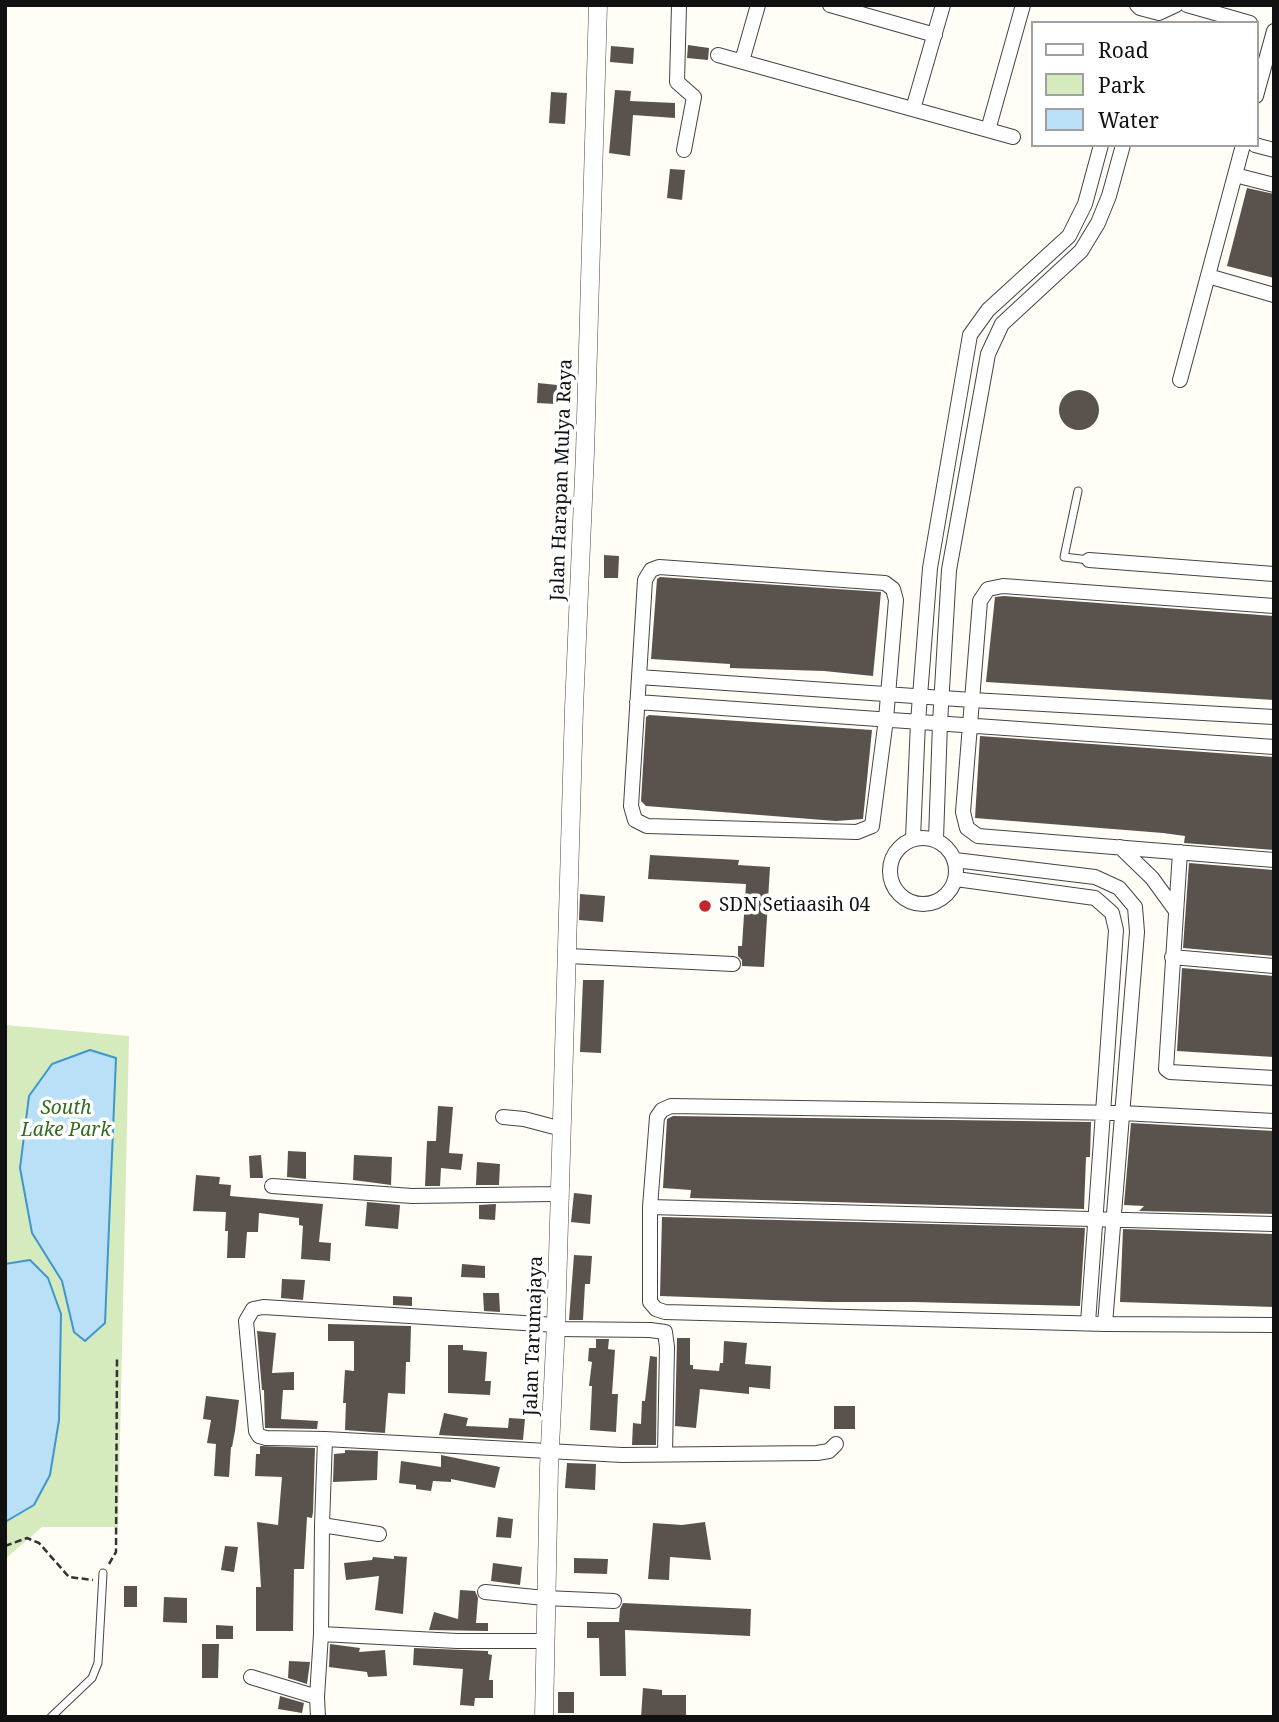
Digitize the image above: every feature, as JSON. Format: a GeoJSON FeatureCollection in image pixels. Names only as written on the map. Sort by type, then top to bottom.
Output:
{"type":"FeatureCollection","features":[{"type":"Feature","properties":{"kind":"street","name":"Jalan Harapan Mulya Raya"},"geometry":{"type":"LineString","coordinates":[[568,957],[573,708],[585,453],[598,5]]}},
{"type":"Feature","properties":{"kind":"street"},"geometry":{"type":"LineString","coordinates":[[679,5],[677,82],[694,97],[684,150]]}},
{"type":"Feature","properties":{"kind":"street"},"geometry":{"type":"LineString","coordinates":[[742,61],[758,5]]}},
{"type":"Feature","properties":{"kind":"street"},"geometry":{"type":"LineString","coordinates":[[830,5],[934,36]]}},
{"type":"Feature","properties":{"kind":"street"},"geometry":{"type":"LineString","coordinates":[[913,109],[943,5]]}},
{"type":"Feature","properties":{"kind":"street"},"geometry":{"type":"LineString","coordinates":[[988,130],[1023,5]]}},
{"type":"Feature","properties":{"kind":"street"},"geometry":{"type":"LineString","coordinates":[[1137,12],[1158,18],[1176,5]]}},
{"type":"Feature","properties":{"kind":"street"},"geometry":{"type":"LineString","coordinates":[[1187,5],[1243,21]]}},
{"type":"Feature","properties":{"kind":"street"},"geometry":{"type":"LineString","coordinates":[[1258,89],[1274,30]]}},
{"type":"Feature","properties":{"kind":"street"},"geometry":{"type":"LineString","coordinates":[[718,55],[1013,137]]}},
{"type":"Feature","properties":{"kind":"street"},"geometry":{"type":"LineString","coordinates":[[913,838],[918,722],[930,568],[970,335],[988,310],[1069,236],[1085,204],[1100,147]]}},
{"type":"Feature","properties":{"kind":"street"},"geometry":{"type":"LineString","coordinates":[[936,839],[913,838],[894,852],[888,874],[899,895],[920,905],[943,898],[956,879],[955,860],[936,839],[941,698],[949,570],[988,354],[1002,324],[1081,251],[1098,223],[1109,196],[1122,147]]}},
{"type":"Feature","properties":{"kind":"street"},"geometry":{"type":"LineString","coordinates":[[1180,380],[1242,147]]}},
{"type":"Feature","properties":{"kind":"street"},"geometry":{"type":"LineString","coordinates":[[1235,175],[1274,185]]}},
{"type":"Feature","properties":{"kind":"street"},"geometry":{"type":"LineString","coordinates":[[1208,276],[1274,295]]}},
{"type":"Feature","properties":{"kind":"street"},"geometry":{"type":"LineString","coordinates":[[1089,560],[1274,574]]}},
{"type":"Feature","properties":{"kind":"street"},"geometry":{"type":"LineString","coordinates":[[659,566],[885,583],[893,589],[896,600],[888,694],[872,825],[857,832],[647,826],[635,820],[631,806],[645,580],[651,570],[659,566]]}},
{"type":"Feature","properties":{"kind":"street"},"geometry":{"type":"LineString","coordinates":[[930,568],[949,570]]}},
{"type":"Feature","properties":{"kind":"street"},"geometry":{"type":"LineString","coordinates":[[1274,606],[1003,586],[988,589],[980,601],[963,813],[967,828],[978,836],[1274,860]]}},
{"type":"Feature","properties":{"kind":"street"},"geometry":{"type":"LineString","coordinates":[[639,677],[1274,717]]}},
{"type":"Feature","properties":{"kind":"street"},"geometry":{"type":"LineString","coordinates":[[637,702],[1274,747]]}},
{"type":"Feature","properties":{"kind":"street"},"geometry":{"type":"LineString","coordinates":[[1120,848],[1152,878],[1175,911]]}},
{"type":"Feature","properties":{"kind":"street"},"geometry":{"type":"LineString","coordinates":[[1180,852],[1167,1069],[1170,1072],[1274,1078]]}},
{"type":"Feature","properties":{"kind":"street"},"geometry":{"type":"LineString","coordinates":[[955,860],[1095,877],[1119,888],[1135,908],[1138,932],[1105,1324]]}},
{"type":"Feature","properties":{"kind":"street"},"geometry":{"type":"LineString","coordinates":[[956,879],[1095,898],[1112,913],[1116,930],[1088,1323]]}},
{"type":"Feature","properties":{"kind":"street"},"geometry":{"type":"LineString","coordinates":[[568,957],[733,964]]}},
{"type":"Feature","properties":{"kind":"street","name":"Jalan Tarumajaya"},"geometry":{"type":"LineString","coordinates":[[544,1717],[539,1641],[544,1598],[550,1450],[551,1326],[557,1193],[555,1127],[568,957]]}},
{"type":"Feature","properties":{"kind":"street"},"geometry":{"type":"LineString","coordinates":[[1172,957],[1274,966]]}},
{"type":"Feature","properties":{"kind":"street"},"geometry":{"type":"LineString","coordinates":[[1274,1121],[1122,1113],[671,1106],[662,1110],[657,1118],[650,1207],[650,1302],[656,1309],[666,1312],[1105,1324],[1274,1325]]}},
{"type":"Feature","properties":{"kind":"street"},"geometry":{"type":"LineString","coordinates":[[503,1117],[555,1127]]}},
{"type":"Feature","properties":{"kind":"street"},"geometry":{"type":"LineString","coordinates":[[272,1186],[412,1196],[557,1193]]}},
{"type":"Feature","properties":{"kind":"street"},"geometry":{"type":"LineString","coordinates":[[650,1207],[1274,1224]]}},
{"type":"Feature","properties":{"kind":"street"},"geometry":{"type":"LineString","coordinates":[[665,1454],[665,1332],[262,1307],[253,1310],[246,1321],[256,1431],[259,1436],[266,1438],[622,1455],[817,1453],[829,1451],[836,1444]]}},
{"type":"Feature","properties":{"kind":"street"},"geometry":{"type":"LineString","coordinates":[[318,1717],[326,1439]]}},
{"type":"Feature","properties":{"kind":"street"},"geometry":{"type":"LineString","coordinates":[[322,1525],[379,1534]]}},
{"type":"Feature","properties":{"kind":"street"},"geometry":{"type":"LineString","coordinates":[[485,1591],[544,1598],[614,1601]]}},
{"type":"Feature","properties":{"kind":"street"},"geometry":{"type":"LineString","coordinates":[[321,1634],[457,1641],[539,1641]]}},
{"type":"Feature","properties":{"kind":"street"},"geometry":{"type":"LineString","coordinates":[[251,1677],[317,1697]]}},
{"type":"Feature","properties":{"kind":"lane"},"geometry":{"type":"LineString","coordinates":[[1078,491],[1064,557],[1089,560]]}},
{"type":"Feature","properties":{"kind":"lane"},"geometry":{"type":"LineString","coordinates":[[51,1717],[92,1678],[99,1663],[103,1577]]}},
{"type":"Feature","properties":{"kind":"path"},"geometry":{"type":"LineString","coordinates":[[5,1546],[27,1538],[39,1544],[69,1577],[103,1577],[116,1552],[117,1359]]}},
{"type":"Feature","properties":{"kind":"green space","name":"South Lake Park"},"geometry":{"type":"Polygon","coordinates":[[[5,1025],[129,1036],[118,1527],[42,1527],[5,1559],[5,1025]]]}},
{"type":"Feature","properties":{"kind":"water"},"geometry":{"type":"Polygon","coordinates":[[[90,1050],[116,1058],[105,1323],[85,1341],[74,1332],[62,1281],[32,1233],[20,1168],[29,1096],[52,1064],[90,1050]]]}},
{"type":"Feature","properties":{"kind":"water"},"geometry":{"type":"Polygon","coordinates":[[[30,1260],[48,1278],[61,1314],[59,1420],[50,1475],[34,1505],[5,1522],[5,1264],[30,1260]]]}},
{"type":"Feature","properties":{"kind":"building"},"geometry":{"type":"Polygon","coordinates":[[[688,45],[709,48],[708,60],[687,58],[688,45]]]}},
{"type":"Feature","properties":{"kind":"building"},"geometry":{"type":"Polygon","coordinates":[[[611,46],[634,48],[633,64],[610,62],[611,46]]]}},
{"type":"Feature","properties":{"kind":"building"},"geometry":{"type":"Polygon","coordinates":[[[615,90],[631,91],[630,101],[675,103],[675,118],[633,115],[630,156],[609,153],[615,90]]]}},
{"type":"Feature","properties":{"kind":"building"},"geometry":{"type":"Polygon","coordinates":[[[551,92],[567,93],[565,124],[549,123],[551,92]]]}},
{"type":"Feature","properties":{"kind":"building"},"geometry":{"type":"Polygon","coordinates":[[[670,169],[685,170],[682,200],[667,198],[670,169]]]}},
{"type":"Feature","properties":{"kind":"building"},"geometry":{"type":"Polygon","coordinates":[[[1247,188],[1274,194],[1274,278],[1227,266],[1247,188]]]}},
{"type":"Feature","properties":{"kind":"building"},"geometry":{"type":"Polygon","coordinates":[[[538,383],[557,385],[556,404],[537,403],[538,383]]]}},
{"type":"Feature","properties":{"kind":"building"},"geometry":{"type":"Polygon","coordinates":[[[1079,390],[1087,391],[1093,396],[1098,402],[1098,418],[1093,424],[1087,429],[1079,430],[1071,429],[1065,424],[1060,418],[1059,410],[1060,402],[1065,396],[1071,391],[1079,390]]]}},
{"type":"Feature","properties":{"kind":"building"},"geometry":{"type":"Polygon","coordinates":[[[604,555],[619,556],[618,578],[604,578],[604,555]]]}},
{"type":"Feature","properties":{"kind":"building"},"geometry":{"type":"Polygon","coordinates":[[[660,577],[881,592],[873,676],[824,671],[730,668],[730,664],[651,659],[657,579],[660,577]]]}},
{"type":"Feature","properties":{"kind":"building"},"geometry":{"type":"Polygon","coordinates":[[[995,597],[1274,616],[1274,700],[986,682],[995,597]]]}},
{"type":"Feature","properties":{"kind":"building"},"geometry":{"type":"Polygon","coordinates":[[[649,715],[872,730],[863,819],[836,821],[646,806],[641,801],[646,717],[649,715]]]}},
{"type":"Feature","properties":{"kind":"building"},"geometry":{"type":"Polygon","coordinates":[[[980,736],[1274,757],[1274,850],[1184,843],[1185,836],[1163,833],[975,818],[980,736]]]}},
{"type":"Feature","properties":{"kind":"building"},"geometry":{"type":"Polygon","coordinates":[[[650,855],[739,860],[738,865],[770,867],[764,967],[742,966],[742,960],[738,956],[738,946],[742,946],[746,884],[648,879],[650,855]]]}},
{"type":"Feature","properties":{"kind":"building"},"geometry":{"type":"Polygon","coordinates":[[[1189,863],[1274,870],[1274,956],[1183,948],[1189,863]]]}},
{"type":"Feature","properties":{"kind":"building"},"geometry":{"type":"Polygon","coordinates":[[[580,894],[605,896],[603,922],[579,920],[580,894]]]}},
{"type":"Feature","properties":{"kind":"building"},"geometry":{"type":"Polygon","coordinates":[[[1182,968],[1274,976],[1274,1057],[1177,1051],[1182,968]]]}},
{"type":"Feature","properties":{"kind":"building"},"geometry":{"type":"Polygon","coordinates":[[[583,980],[604,980],[601,1053],[580,1052],[583,980]]]}},
{"type":"Feature","properties":{"kind":"building"},"geometry":{"type":"Polygon","coordinates":[[[438,1106],[453,1107],[449,1153],[463,1154],[461,1170],[441,1168],[440,1186],[425,1186],[427,1141],[436,1141],[438,1106]]]}},
{"type":"Feature","properties":{"kind":"building"},"geometry":{"type":"Polygon","coordinates":[[[673,1116],[1091,1122],[1090,1157],[1086,1157],[1084,1209],[690,1198],[691,1190],[663,1188],[667,1119],[673,1116]]]}},
{"type":"Feature","properties":{"kind":"building"},"geometry":{"type":"Polygon","coordinates":[[[1131,1123],[1274,1131],[1274,1214],[1139,1211],[1144,1206],[1124,1205],[1131,1123]]]}},
{"type":"Feature","properties":{"kind":"building"},"geometry":{"type":"Polygon","coordinates":[[[288,1151],[306,1152],[306,1179],[287,1177],[288,1151]]]}},
{"type":"Feature","properties":{"kind":"building"},"geometry":{"type":"Polygon","coordinates":[[[261,1155],[263,1178],[250,1178],[249,1156],[261,1155]]]}},
{"type":"Feature","properties":{"kind":"building"},"geometry":{"type":"Polygon","coordinates":[[[354,1155],[392,1157],[391,1185],[353,1180],[354,1155]]]}},
{"type":"Feature","properties":{"kind":"building"},"geometry":{"type":"Polygon","coordinates":[[[477,1162],[500,1164],[499,1185],[476,1185],[477,1162]]]}},
{"type":"Feature","properties":{"kind":"building"},"geometry":{"type":"Polygon","coordinates":[[[196,1175],[220,1177],[219,1184],[231,1185],[230,1196],[323,1204],[319,1242],[331,1243],[330,1261],[301,1259],[303,1226],[299,1225],[299,1218],[259,1213],[258,1232],[247,1232],[245,1258],[227,1258],[226,1212],[193,1211],[196,1175]]]}},
{"type":"Feature","properties":{"kind":"building"},"geometry":{"type":"Polygon","coordinates":[[[574,1193],[592,1195],[590,1224],[571,1222],[574,1193]]]}},
{"type":"Feature","properties":{"kind":"building"},"geometry":{"type":"Polygon","coordinates":[[[367,1202],[400,1205],[398,1229],[365,1226],[367,1202]]]}},
{"type":"Feature","properties":{"kind":"building"},"geometry":{"type":"Polygon","coordinates":[[[496,1204],[495,1220],[479,1219],[479,1205],[496,1204]]]}},
{"type":"Feature","properties":{"kind":"building"},"geometry":{"type":"Polygon","coordinates":[[[662,1217],[1085,1228],[1080,1306],[660,1296],[662,1217]]]}},
{"type":"Feature","properties":{"kind":"building"},"geometry":{"type":"Polygon","coordinates":[[[1123,1229],[1274,1234],[1274,1307],[1120,1302],[1123,1229]]]}},
{"type":"Feature","properties":{"kind":"building"},"geometry":{"type":"Polygon","coordinates":[[[574,1255],[592,1256],[590,1284],[585,1284],[583,1320],[569,1320],[574,1255]]]}},
{"type":"Feature","properties":{"kind":"building"},"geometry":{"type":"Polygon","coordinates":[[[462,1264],[485,1266],[485,1278],[461,1277],[462,1264]]]}},
{"type":"Feature","properties":{"kind":"building"},"geometry":{"type":"Polygon","coordinates":[[[282,1279],[305,1280],[303,1300],[281,1298],[282,1279]]]}},
{"type":"Feature","properties":{"kind":"building"},"geometry":{"type":"Polygon","coordinates":[[[483,1293],[499,1293],[500,1312],[484,1311],[483,1293]]]}},
{"type":"Feature","properties":{"kind":"building"},"geometry":{"type":"Polygon","coordinates":[[[393,1296],[412,1297],[412,1306],[393,1305],[393,1296]]]}},
{"type":"Feature","properties":{"kind":"building"},"geometry":{"type":"Polygon","coordinates":[[[328,1324],[411,1326],[410,1362],[406,1362],[405,1394],[388,1393],[385,1433],[345,1430],[345,1370],[354,1371],[354,1341],[328,1341],[328,1324]]]}},
{"type":"Feature","properties":{"kind":"building"},"geometry":{"type":"Polygon","coordinates":[[[257,1331],[276,1333],[272,1373],[294,1372],[294,1390],[283,1390],[281,1419],[318,1421],[317,1429],[265,1428],[264,1390],[257,1331]]]}},
{"type":"Feature","properties":{"kind":"building"},"geometry":{"type":"Polygon","coordinates":[[[677,1338],[690,1338],[690,1365],[693,1365],[693,1369],[719,1371],[720,1363],[723,1363],[724,1341],[747,1343],[745,1364],[771,1366],[770,1389],[749,1387],[749,1394],[700,1389],[696,1428],[675,1426],[677,1338]]]}},
{"type":"Feature","properties":{"kind":"building"},"geometry":{"type":"Polygon","coordinates":[[[596,1339],[609,1339],[608,1349],[615,1350],[612,1394],[618,1394],[616,1432],[590,1430],[592,1386],[589,1386],[592,1362],[588,1361],[589,1348],[596,1348],[596,1339]]]}},
{"type":"Feature","properties":{"kind":"building"},"geometry":{"type":"Polygon","coordinates":[[[448,1345],[463,1345],[463,1350],[487,1352],[485,1381],[491,1381],[490,1395],[448,1393],[448,1345]]]}},
{"type":"Feature","properties":{"kind":"building"},"geometry":{"type":"Polygon","coordinates":[[[650,1356],[657,1357],[656,1445],[632,1445],[633,1423],[641,1424],[650,1356]]]}},
{"type":"Feature","properties":{"kind":"building"},"geometry":{"type":"Polygon","coordinates":[[[206,1396],[239,1400],[229,1477],[214,1476],[216,1444],[207,1443],[211,1420],[203,1419],[206,1396]]]}},
{"type":"Feature","properties":{"kind":"building"},"geometry":{"type":"Polygon","coordinates":[[[834,1406],[855,1406],[855,1429],[834,1429],[834,1406]]]}},
{"type":"Feature","properties":{"kind":"building"},"geometry":{"type":"Polygon","coordinates":[[[444,1413],[468,1418],[466,1426],[508,1428],[509,1418],[525,1419],[523,1440],[439,1435],[444,1413]]]}},
{"type":"Feature","properties":{"kind":"building"},"geometry":{"type":"Polygon","coordinates":[[[260,1446],[315,1448],[313,1512],[312,1518],[307,1517],[304,1569],[294,1569],[293,1631],[256,1631],[256,1587],[261,1587],[257,1522],[278,1525],[282,1477],[255,1476],[256,1454],[260,1454],[260,1446]]]}},
{"type":"Feature","properties":{"kind":"building"},"geometry":{"type":"Polygon","coordinates":[[[345,1450],[378,1451],[377,1480],[333,1482],[334,1454],[345,1453],[345,1450]]]}},
{"type":"Feature","properties":{"kind":"building"},"geometry":{"type":"Polygon","coordinates":[[[441,1455],[500,1467],[495,1488],[451,1479],[451,1482],[433,1481],[431,1491],[416,1489],[416,1485],[399,1483],[401,1461],[441,1467],[441,1455]]]}},
{"type":"Feature","properties":{"kind":"building"},"geometry":{"type":"Polygon","coordinates":[[[567,1463],[596,1464],[595,1490],[565,1488],[567,1463]]]}},
{"type":"Feature","properties":{"kind":"building"},"geometry":{"type":"Polygon","coordinates":[[[498,1517],[513,1519],[511,1538],[496,1537],[498,1517]]]}},
{"type":"Feature","properties":{"kind":"building"},"geometry":{"type":"Polygon","coordinates":[[[705,1522],[711,1560],[670,1557],[669,1580],[648,1579],[653,1523],[682,1525],[705,1522]]]}},
{"type":"Feature","properties":{"kind":"building"},"geometry":{"type":"Polygon","coordinates":[[[225,1546],[238,1547],[234,1572],[221,1570],[225,1546]]]}},
{"type":"Feature","properties":{"kind":"building"},"geometry":{"type":"Polygon","coordinates":[[[394,1556],[407,1557],[403,1614],[375,1610],[379,1576],[346,1580],[344,1563],[372,1560],[373,1557],[394,1559],[394,1556]]]}},
{"type":"Feature","properties":{"kind":"building"},"geometry":{"type":"Polygon","coordinates":[[[574,1558],[608,1559],[607,1574],[574,1573],[574,1558]]]}},
{"type":"Feature","properties":{"kind":"building"},"geometry":{"type":"Polygon","coordinates":[[[493,1563],[522,1567],[520,1585],[491,1581],[493,1563]]]}},
{"type":"Feature","properties":{"kind":"building"},"geometry":{"type":"Polygon","coordinates":[[[124,1586],[137,1586],[137,1607],[124,1607],[124,1586]]]}},
{"type":"Feature","properties":{"kind":"building"},"geometry":{"type":"Polygon","coordinates":[[[460,1590],[475,1591],[478,1598],[476,1623],[488,1623],[488,1631],[429,1630],[434,1612],[458,1619],[460,1590]]]}},
{"type":"Feature","properties":{"kind":"building"},"geometry":{"type":"Polygon","coordinates":[[[164,1597],[187,1598],[187,1623],[163,1622],[164,1597]]]}},
{"type":"Feature","properties":{"kind":"building"},"geometry":{"type":"Polygon","coordinates":[[[623,1603],[751,1609],[750,1636],[625,1630],[626,1676],[600,1676],[599,1638],[587,1638],[587,1622],[619,1622],[623,1603]]]}},
{"type":"Feature","properties":{"kind":"building"},"geometry":{"type":"Polygon","coordinates":[[[216,1625],[233,1626],[233,1639],[216,1639],[216,1625]]]}},
{"type":"Feature","properties":{"kind":"building"},"geometry":{"type":"Polygon","coordinates":[[[202,1644],[219,1644],[218,1678],[202,1678],[202,1644]]]}},
{"type":"Feature","properties":{"kind":"building"},"geometry":{"type":"Polygon","coordinates":[[[330,1644],[360,1648],[359,1652],[385,1650],[387,1676],[368,1677],[367,1672],[329,1667],[330,1644]]]}},
{"type":"Feature","properties":{"kind":"building"},"geometry":{"type":"Polygon","coordinates":[[[414,1648],[488,1651],[488,1654],[492,1655],[489,1680],[493,1680],[493,1698],[475,1698],[474,1706],[460,1705],[463,1669],[413,1665],[414,1648]]]}},
{"type":"Feature","properties":{"kind":"building"},"geometry":{"type":"Polygon","coordinates":[[[289,1661],[310,1662],[307,1684],[288,1678],[289,1661]]]}},
{"type":"Feature","properties":{"kind":"building"},"geometry":{"type":"Polygon","coordinates":[[[643,1688],[662,1690],[662,1695],[686,1695],[686,1717],[641,1717],[643,1688]]]}},
{"type":"Feature","properties":{"kind":"building"},"geometry":{"type":"Polygon","coordinates":[[[558,1692],[574,1692],[574,1713],[558,1713],[558,1692]]]}},
{"type":"Feature","properties":{"kind":"building"},"geometry":{"type":"Polygon","coordinates":[[[280,1696],[304,1703],[302,1713],[278,1709],[280,1696]]]}},
{"type":"Feature","properties":{"kind":"place","name":"SDN Setiaasih 04"},"geometry":{"type":"Point","coordinates":[705,906]}}]}
